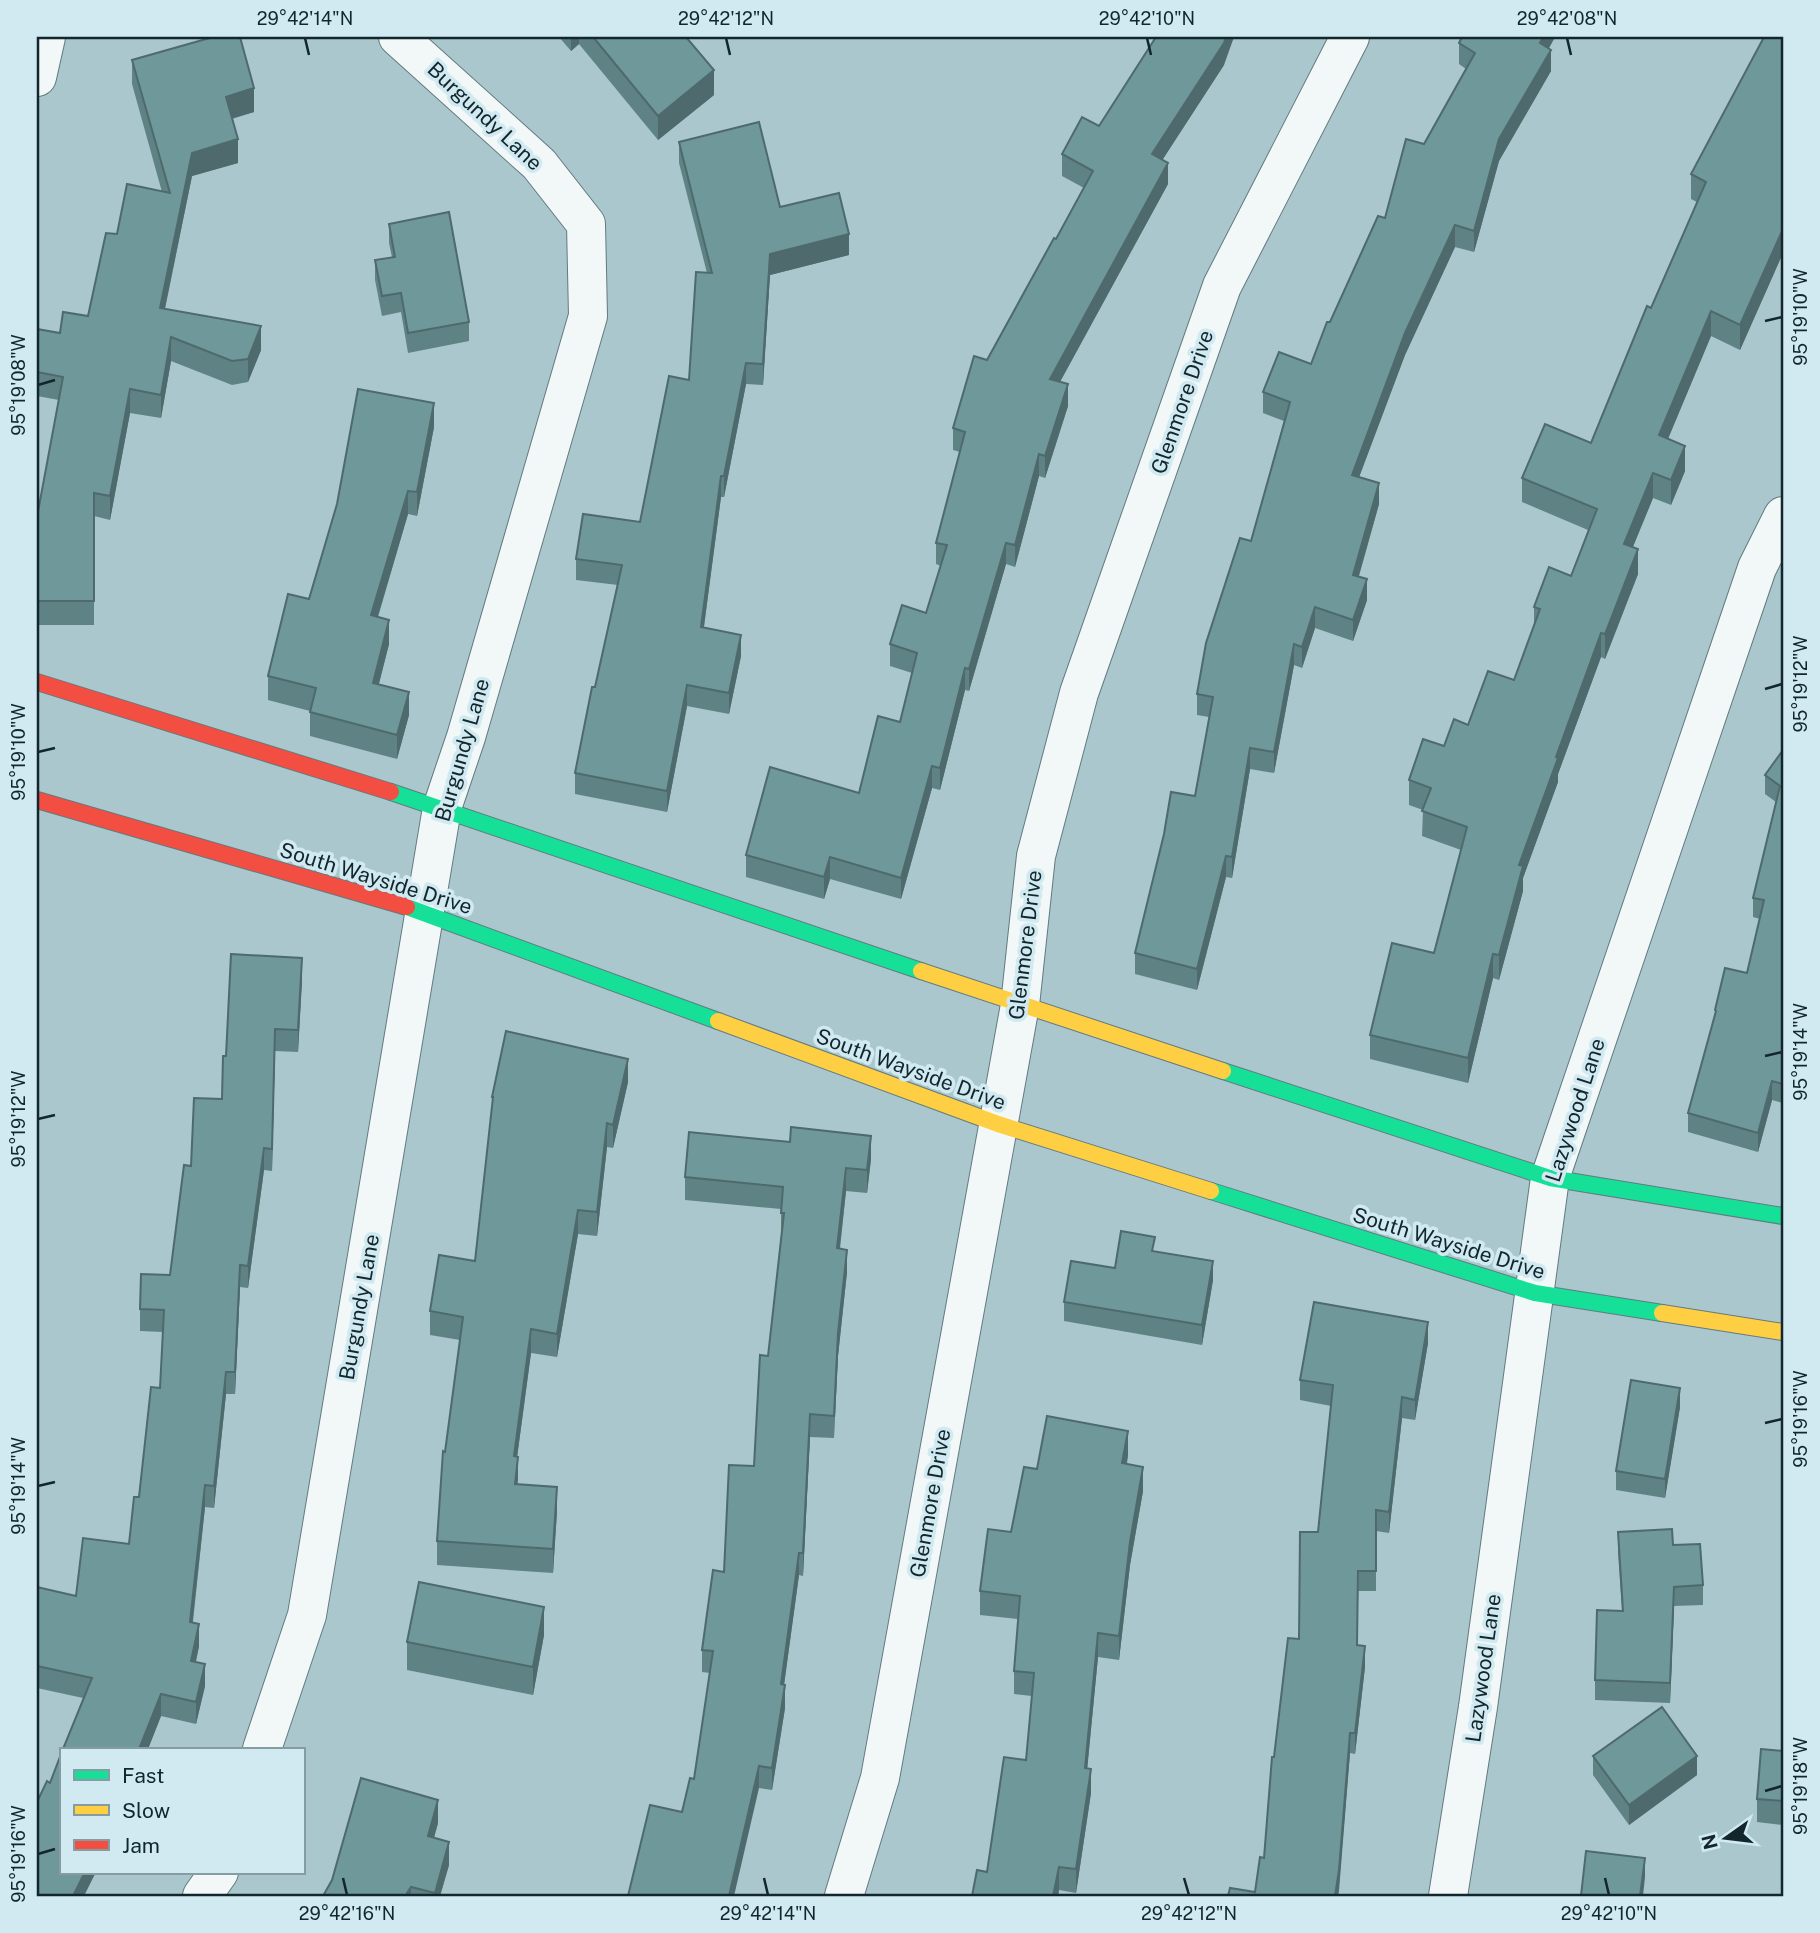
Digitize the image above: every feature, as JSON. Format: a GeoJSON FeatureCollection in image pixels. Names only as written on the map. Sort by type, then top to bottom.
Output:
{"type":"FeatureCollection","features":[{"type":"Feature","properties":{"kind":"main road"},"geometry":{"type":"LineString","coordinates":[[37,682],[442,808],[1020,1005],[1550,1178],[1783,1216]]}},
{"type":"Feature","properties":{"kind":"main road","name":"South Wayside Drive"},"geometry":{"type":"LineString","coordinates":[[37,800],[425,912],[998,1124],[1535,1293],[1783,1332]]}},
{"type":"Feature","properties":{"kind":"street"},"geometry":{"type":"LineString","coordinates":[[37,77],[46,37]]}},
{"type":"Feature","properties":{"kind":"street","name":"Burgundy Lane"},"geometry":{"type":"LineString","coordinates":[[262,1748],[307,1615],[442,808],[466,737],[588,316],[586,224],[539,164],[398,37]]}},
{"type":"Feature","properties":{"kind":"street","name":"Glenmore Drive"},"geometry":{"type":"LineString","coordinates":[[844,1896],[880,1778],[1020,1005],[1036,856],[1079,693],[1222,286],[1350,37]]}},
{"type":"Feature","properties":{"kind":"street","name":"Lazywood Lane"},"geometry":{"type":"LineString","coordinates":[[1448,1896],[1478,1707],[1550,1178],[1757,568],[1783,516]]}},
{"type":"Feature","properties":{"kind":"street"},"geometry":{"type":"LineString","coordinates":[[202,1896],[218,1874]]}},
{"type":"Feature","properties":{"kind":"building"},"geometry":{"type":"Polygon","coordinates":[[[213,37],[240,37],[254,88],[226,97],[238,139],[192,153],[160,308],[261,326],[248,359],[232,361],[171,337],[161,395],[130,389],[110,496],[94,493],[94,601],[37,601],[37,517],[63,377],[37,372],[37,329],[60,333],[63,312],[88,316],[106,233],[117,234],[127,184],[170,193],[132,60],[213,37]]]}},
{"type":"Feature","properties":{"kind":"building"},"geometry":{"type":"Polygon","coordinates":[[[593,37],[686,37],[714,70],[658,116],[593,37]]]}},
{"type":"Feature","properties":{"kind":"building"},"geometry":{"type":"Polygon","coordinates":[[[1156,37],[1226,37],[1152,154],[1168,163],[1050,379],[1068,384],[1045,456],[1039,454],[1015,545],[1006,543],[969,669],[965,668],[940,768],[932,766],[901,878],[830,857],[824,877],[746,855],[770,767],[859,793],[878,716],[900,722],[917,653],[890,644],[902,605],[926,613],[947,545],[936,543],[965,432],[953,428],[974,356],[987,360],[1093,171],[1062,154],[1082,117],[1099,126],[1156,37]]]}},
{"type":"Feature","properties":{"kind":"building"},"geometry":{"type":"Polygon","coordinates":[[[1462,37],[1543,37],[1540,43],[1551,50],[1499,139],[1474,231],[1455,225],[1405,333],[1352,475],[1379,483],[1353,575],[1367,579],[1353,620],[1315,607],[1302,647],[1294,644],[1274,752],[1250,748],[1232,857],[1226,856],[1197,969],[1135,953],[1164,834],[1171,792],[1195,796],[1213,697],[1197,694],[1206,643],[1240,538],[1251,541],[1290,402],[1263,392],[1279,352],[1311,364],[1327,322],[1330,322],[1378,216],[1385,218],[1406,139],[1424,144],[1475,53],[1459,43],[1462,37]]]}},
{"type":"Feature","properties":{"kind":"building"},"geometry":{"type":"Polygon","coordinates":[[[1764,37],[1783,37],[1783,229],[1740,325],[1711,311],[1659,435],[1685,446],[1671,480],[1653,473],[1624,544],[1638,549],[1605,634],[1601,633],[1519,865],[1523,866],[1499,955],[1493,954],[1468,1058],[1370,1035],[1392,943],[1434,953],[1467,827],[1422,811],[1431,788],[1409,780],[1423,739],[1444,746],[1454,719],[1468,725],[1488,671],[1514,680],[1540,609],[1534,607],[1549,567],[1571,576],[1597,509],[1522,478],[1545,424],[1591,443],[1647,306],[1651,308],[1706,182],[1691,174],[1764,37]]]}},
{"type":"Feature","properties":{"kind":"building"},"geometry":{"type":"Polygon","coordinates":[[[759,122],[780,207],[839,193],[849,234],[770,254],[763,364],[746,363],[724,476],[721,476],[701,627],[741,635],[729,693],[687,685],[667,791],[575,773],[592,687],[595,687],[622,565],[576,559],[583,514],[640,522],[669,376],[689,380],[696,272],[712,273],[679,142],[759,122]]]}},
{"type":"Feature","properties":{"kind":"building"},"geometry":{"type":"Polygon","coordinates":[[[449,212],[469,322],[408,333],[401,293],[382,296],[375,260],[395,257],[389,224],[449,212]]]}},
{"type":"Feature","properties":{"kind":"building"},"geometry":{"type":"Polygon","coordinates":[[[358,389],[434,403],[417,492],[408,491],[371,615],[389,620],[373,683],[409,692],[397,735],[310,712],[316,688],[268,676],[288,594],[309,599],[337,504],[358,389]]]}},
{"type":"Feature","properties":{"kind":"building"},"geometry":{"type":"Polygon","coordinates":[[[1783,750],[1783,1084],[1772,1081],[1758,1133],[1688,1113],[1725,968],[1747,973],[1764,900],[1753,898],[1780,786],[1765,775],[1783,750]]]}},
{"type":"Feature","properties":{"kind":"building"},"geometry":{"type":"Polygon","coordinates":[[[231,954],[302,958],[298,1030],[275,1029],[272,1149],[264,1148],[248,1266],[240,1265],[235,1372],[226,1372],[214,1486],[205,1485],[190,1622],[199,1624],[191,1661],[205,1664],[196,1702],[161,1694],[139,1748],[63,1748],[92,1678],[37,1666],[37,1587],[76,1596],[83,1538],[129,1544],[134,1497],[139,1497],[151,1387],[160,1388],[164,1310],[140,1309],[141,1274],[170,1275],[184,1165],[191,1166],[194,1098],[222,1099],[223,1056],[226,1056],[231,954]]]}},
{"type":"Feature","properties":{"kind":"building"},"geometry":{"type":"Polygon","coordinates":[[[506,1031],[628,1059],[613,1125],[607,1123],[597,1212],[578,1210],[557,1334],[531,1329],[514,1456],[518,1457],[515,1484],[557,1487],[553,1549],[437,1541],[443,1451],[445,1452],[463,1317],[430,1311],[439,1255],[475,1261],[492,1097],[506,1031]]]}},
{"type":"Feature","properties":{"kind":"building"},"geometry":{"type":"Polygon","coordinates":[[[791,1127],[871,1136],[867,1170],[846,1168],[837,1248],[847,1250],[838,1333],[834,1416],[810,1414],[803,1553],[799,1553],[781,1684],[785,1685],[772,1768],[759,1766],[729,1896],[628,1896],[650,1805],[682,1812],[690,1778],[694,1779],[713,1651],[702,1650],[713,1570],[724,1572],[729,1465],[754,1466],[760,1355],[768,1356],[784,1213],[781,1213],[783,1187],[685,1177],[689,1132],[790,1142],[791,1127]]]}},
{"type":"Feature","properties":{"kind":"building"},"geometry":{"type":"Polygon","coordinates":[[[1121,1231],[1155,1237],[1152,1251],[1213,1261],[1202,1325],[1064,1302],[1071,1261],[1115,1268],[1121,1231]]]}},
{"type":"Feature","properties":{"kind":"building"},"geometry":{"type":"Polygon","coordinates":[[[1314,1302],[1428,1322],[1415,1400],[1402,1397],[1389,1512],[1376,1510],[1376,1571],[1358,1571],[1357,1645],[1365,1646],[1355,1733],[1350,1733],[1335,1896],[1228,1896],[1230,1888],[1255,1892],[1260,1857],[1264,1858],[1272,1757],[1288,1638],[1299,1639],[1300,1532],[1318,1532],[1333,1385],[1300,1380],[1314,1302]]]}},
{"type":"Feature","properties":{"kind":"building"},"geometry":{"type":"Polygon","coordinates":[[[1631,1380],[1680,1388],[1665,1479],[1616,1471],[1631,1380]]]}},
{"type":"Feature","properties":{"kind":"building"},"geometry":{"type":"Polygon","coordinates":[[[1047,1416],[1128,1431],[1122,1463],[1143,1467],[1130,1542],[1119,1636],[1098,1633],[1085,1768],[1091,1769],[1076,1869],[1059,1867],[1053,1896],[972,1896],[977,1870],[987,1872],[1004,1757],[1026,1760],[1034,1673],[1014,1671],[1020,1596],[980,1591],[988,1529],[1011,1532],[1024,1467],[1037,1469],[1047,1416]]]}},
{"type":"Feature","properties":{"kind":"building"},"geometry":{"type":"Polygon","coordinates":[[[1672,1529],[1673,1545],[1700,1544],[1703,1585],[1674,1587],[1670,1683],[1595,1680],[1597,1610],[1623,1611],[1618,1532],[1672,1529]]]}},
{"type":"Feature","properties":{"kind":"building"},"geometry":{"type":"Polygon","coordinates":[[[419,1582],[544,1607],[533,1667],[407,1642],[419,1582]]]}},
{"type":"Feature","properties":{"kind":"building"},"geometry":{"type":"Polygon","coordinates":[[[1662,1707],[1697,1756],[1629,1805],[1593,1756],[1662,1707]]]}},
{"type":"Feature","properties":{"kind":"building"},"geometry":{"type":"Polygon","coordinates":[[[1761,1749],[1783,1751],[1783,1801],[1757,1799],[1761,1749]]]}},
{"type":"Feature","properties":{"kind":"building"},"geometry":{"type":"Polygon","coordinates":[[[60,1757],[60,1874],[84,1874],[73,1896],[37,1896],[37,1802],[47,1781],[50,1783],[60,1757]]]}},
{"type":"Feature","properties":{"kind":"building"},"geometry":{"type":"Polygon","coordinates":[[[361,1778],[438,1800],[428,1836],[449,1842],[435,1893],[411,1887],[405,1896],[323,1896],[332,1880],[361,1778]]]}},
{"type":"Feature","properties":{"kind":"building"},"geometry":{"type":"Polygon","coordinates":[[[1586,1851],[1645,1858],[1640,1896],[1581,1896],[1586,1851]]]}},
{"type":"Feature","properties":{"kind":"traffic: fast"},"geometry":{"type":"LineString","coordinates":[[391,792],[921,971]]}},
{"type":"Feature","properties":{"kind":"traffic: fast"},"geometry":{"type":"LineString","coordinates":[[407,907],[718,1021]]}},
{"type":"Feature","properties":{"kind":"traffic: fast"},"geometry":{"type":"LineString","coordinates":[[1223,1071],[1550,1178],[1783,1216]]}},
{"type":"Feature","properties":{"kind":"traffic: fast"},"geometry":{"type":"LineString","coordinates":[[1211,1191],[1535,1293],[1662,1313]]}},
{"type":"Feature","properties":{"kind":"traffic: slow"},"geometry":{"type":"LineString","coordinates":[[921,971],[1223,1071]]}},
{"type":"Feature","properties":{"kind":"traffic: slow"},"geometry":{"type":"LineString","coordinates":[[718,1021],[998,1124],[1211,1191]]}},
{"type":"Feature","properties":{"kind":"traffic: slow"},"geometry":{"type":"LineString","coordinates":[[1662,1313],[1783,1332]]}},
{"type":"Feature","properties":{"kind":"traffic: jam"},"geometry":{"type":"LineString","coordinates":[[37,682],[391,792]]}},
{"type":"Feature","properties":{"kind":"traffic: jam"},"geometry":{"type":"LineString","coordinates":[[37,800],[407,907]]}}]}
